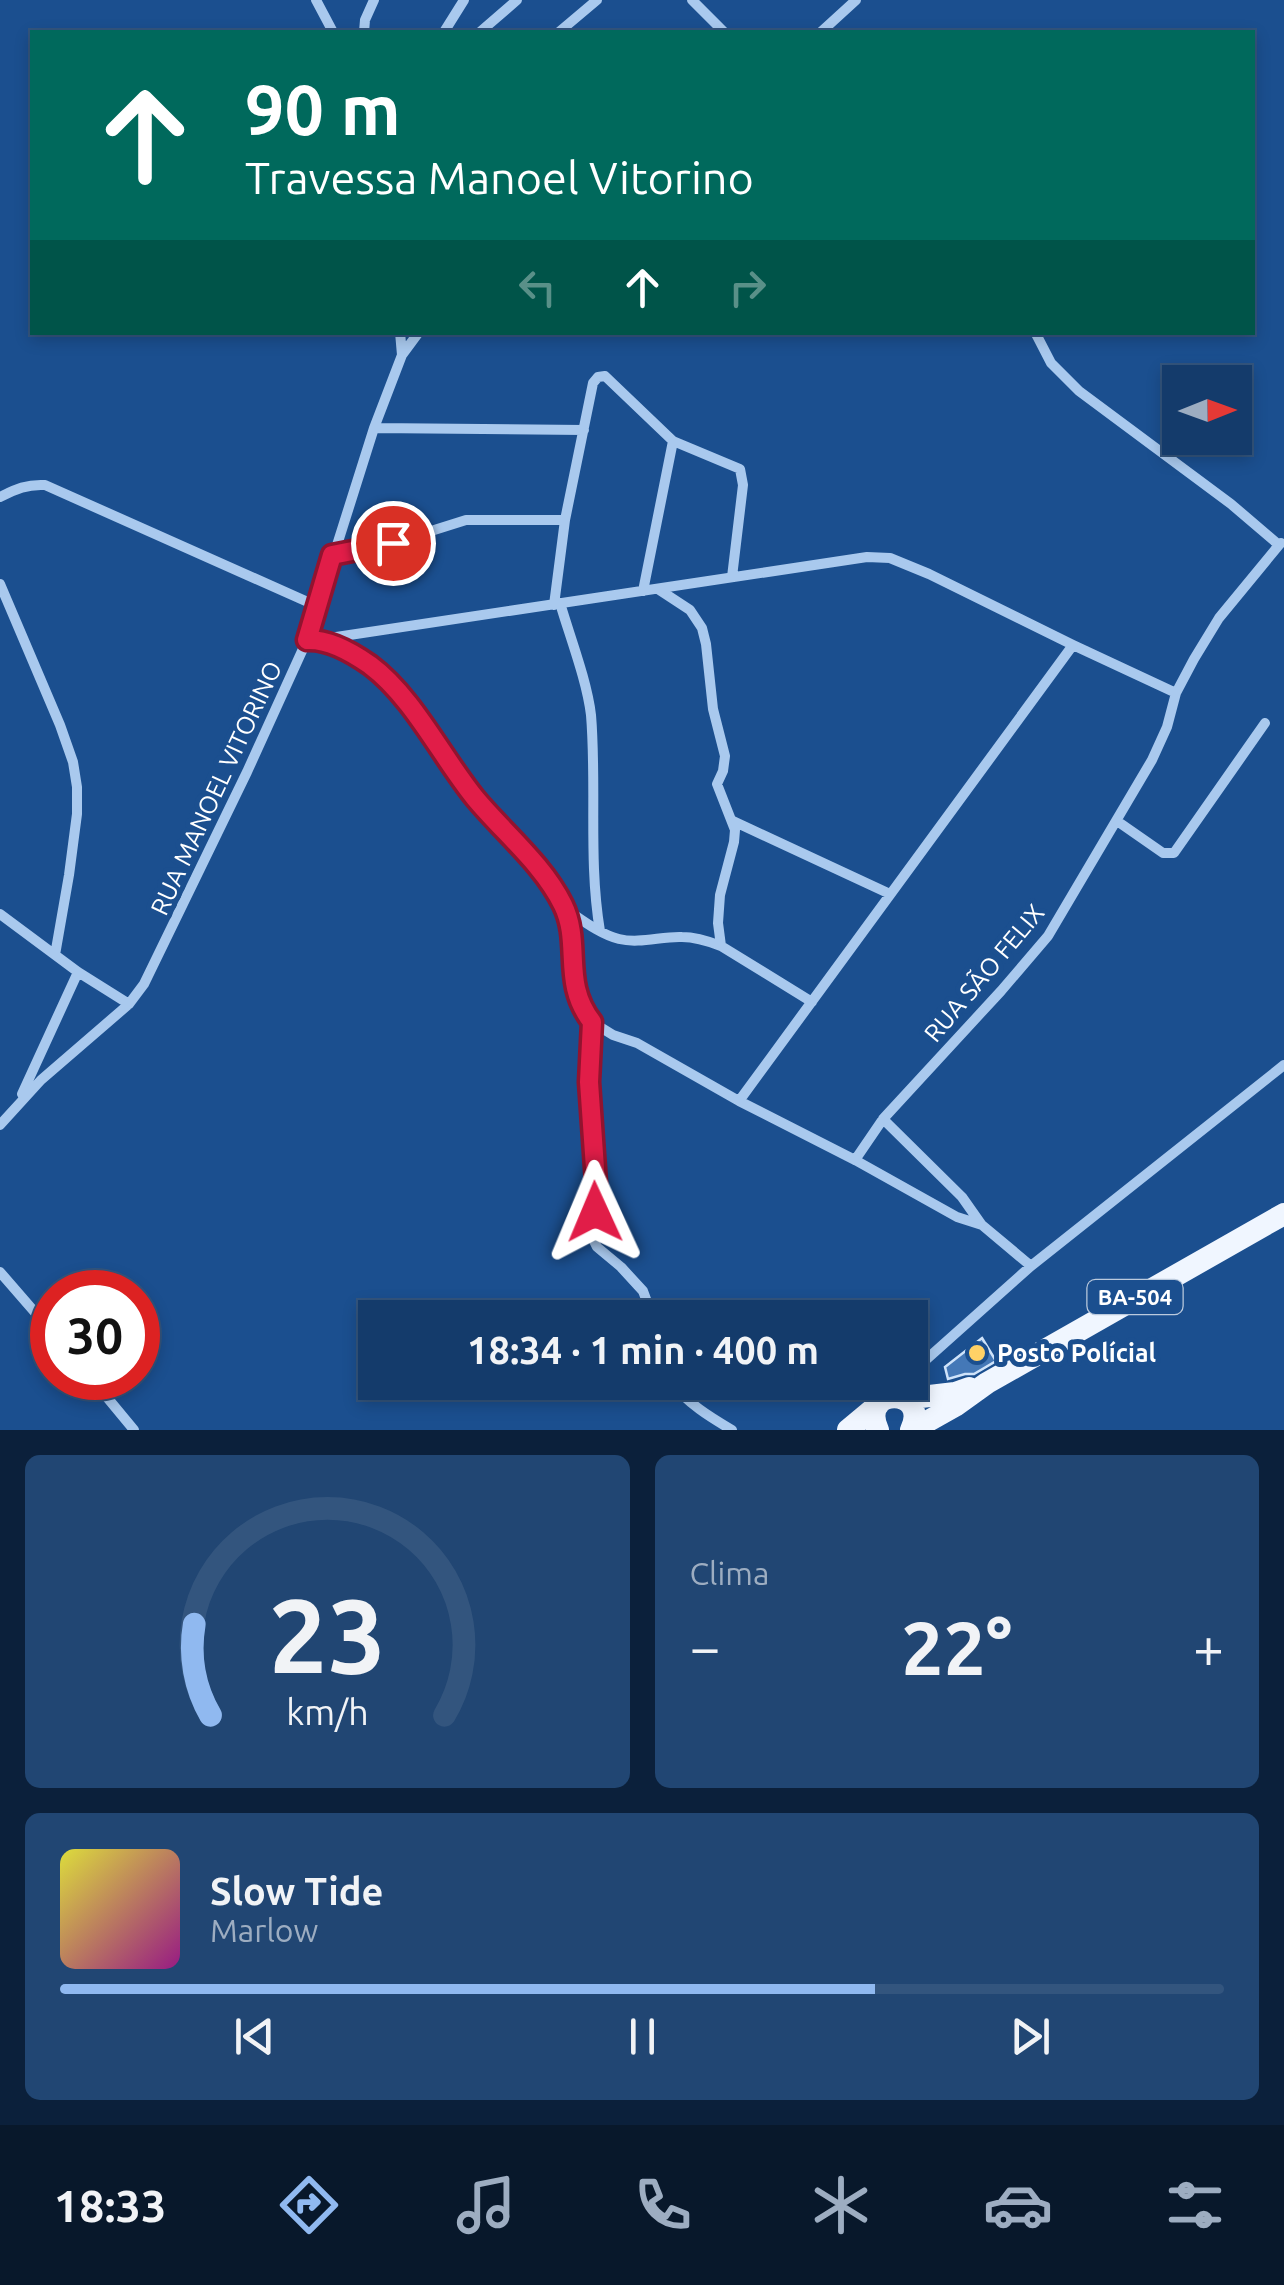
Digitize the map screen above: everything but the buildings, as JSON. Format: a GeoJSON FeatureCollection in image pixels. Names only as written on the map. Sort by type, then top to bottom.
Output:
{"type":"FeatureCollection","features":[{"type":"Feature","properties":{"kind":"main road","name":"BA-504"},"geometry":{"type":"LineString","coordinates":[[912,1430],[987,1382],[1284,1214]]}},
{"type":"Feature","properties":{"kind":"main road","name":"BA-504"},"geometry":{"type":"LineString","coordinates":[[928,1394],[955,1392],[987,1382]]}},
{"type":"Feature","properties":{"kind":"main road"},"geometry":{"type":"LineString","coordinates":[[848,1430],[890,1400]]}},
{"type":"Feature","properties":{"kind":"main road"},"geometry":{"type":"LineString","coordinates":[[878,1430],[874,1418],[892,1400]]}},
{"type":"Feature","properties":{"kind":"main road","name":"BA-504"},"geometry":{"type":"LineString","coordinates":[[902,1400],[913,1408],[912,1430]]}},
{"type":"Feature","properties":{"kind":"street"},"geometry":{"type":"LineString","coordinates":[[316,0],[332,30]]}},
{"type":"Feature","properties":{"kind":"street"},"geometry":{"type":"LineString","coordinates":[[364,30],[374,0]]}},
{"type":"Feature","properties":{"kind":"street"},"geometry":{"type":"LineString","coordinates":[[445,30],[464,0]]}},
{"type":"Feature","properties":{"kind":"street"},"geometry":{"type":"LineString","coordinates":[[482,30],[517,0]]}},
{"type":"Feature","properties":{"kind":"street"},"geometry":{"type":"LineString","coordinates":[[561,30],[597,0]]}},
{"type":"Feature","properties":{"kind":"street"},"geometry":{"type":"LineString","coordinates":[[823,30],[856,0]]}},
{"type":"Feature","properties":{"kind":"street"},"geometry":{"type":"LineString","coordinates":[[700,3],[717,30]]}},
{"type":"Feature","properties":{"kind":"street"},"geometry":{"type":"LineString","coordinates":[[400,335],[402,355]]}},
{"type":"Feature","properties":{"kind":"street","name":"RUA MANOEL VITORINO"},"geometry":{"type":"LineString","coordinates":[[0,1124],[41,1080],[129,1004],[144,984],[307,640],[374,428],[402,355],[417,335]]}},
{"type":"Feature","properties":{"kind":"street"},"geometry":{"type":"LineString","coordinates":[[1036,335],[1050,363],[1079,391],[1281,543]]}},
{"type":"Feature","properties":{"kind":"street"},"geometry":{"type":"LineString","coordinates":[[600,931],[595,902],[590,710],[557,604],[564,520],[593,383],[598,376],[605,376],[673,441],[740,469],[732,578]]}},
{"type":"Feature","properties":{"kind":"street"},"geometry":{"type":"LineString","coordinates":[[374,428],[584,430]]}},
{"type":"Feature","properties":{"kind":"street"},"geometry":{"type":"LineString","coordinates":[[644,591],[673,441]]}},
{"type":"Feature","properties":{"kind":"street"},"geometry":{"type":"LineString","coordinates":[[0,498],[19,487],[45,485],[319,607]]}},
{"type":"Feature","properties":{"kind":"street"},"geometry":{"type":"LineString","coordinates":[[332,555],[393,543],[466,520],[564,520]]}},
{"type":"Feature","properties":{"kind":"street","name":"RUA SÃO FELIX"},"geometry":{"type":"LineString","coordinates":[[856,1160],[883,1118],[1048,936],[1152,760],[1176,693],[1219,618],[1281,543]]}},
{"type":"Feature","properties":{"kind":"street"},"geometry":{"type":"LineString","coordinates":[[307,640],[867,557],[890,558],[1176,693]]}},
{"type":"Feature","properties":{"kind":"street"},"geometry":{"type":"LineString","coordinates":[[0,584],[60,725],[77,787],[70,874],[56,956]]}},
{"type":"Feature","properties":{"kind":"street"},"geometry":{"type":"LineString","coordinates":[[658,589],[690,610],[702,628],[706,644],[713,709],[725,756],[718,792],[733,821],[734,842],[720,895],[720,946]]}},
{"type":"Feature","properties":{"kind":"street"},"geometry":{"type":"LineString","coordinates":[[320,639],[370,665],[397,690],[474,797],[552,887],[564,908],[572,943],[573,981],[581,1008],[592,1022],[856,1160],[956,1217],[982,1225]]}},
{"type":"Feature","properties":{"kind":"street"},"geometry":{"type":"LineString","coordinates":[[739,1101],[1074,646]]}},
{"type":"Feature","properties":{"kind":"street"},"geometry":{"type":"LineString","coordinates":[[1117,821],[1163,853],[1174,852],[1265,723]]}},
{"type":"Feature","properties":{"kind":"street"},"geometry":{"type":"LineString","coordinates":[[733,821],[890,894]]}},
{"type":"Feature","properties":{"kind":"street"},"geometry":{"type":"LineString","coordinates":[[564,908],[621,940],[682,936],[706,940],[812,1002]]}},
{"type":"Feature","properties":{"kind":"street"},"geometry":{"type":"LineString","coordinates":[[0,914],[129,1004]]}},
{"type":"Feature","properties":{"kind":"street","name":"RUA MANOEL VITORINO"},"geometry":{"type":"LineString","coordinates":[[18,1103],[78,972]]}},
{"type":"Feature","properties":{"kind":"street"},"geometry":{"type":"LineString","coordinates":[[592,1022],[589,1082],[597,1197],[593,1239],[643,1291],[646,1300]]}},
{"type":"Feature","properties":{"kind":"street"},"geometry":{"type":"LineString","coordinates":[[928,1358],[1031,1266],[1284,1065]]}},
{"type":"Feature","properties":{"kind":"street"},"geometry":{"type":"LineString","coordinates":[[883,1118],[962,1197],[982,1225],[1031,1266]]}},
{"type":"Feature","properties":{"kind":"street"},"geometry":{"type":"LineString","coordinates":[[0,1272],[30,1307]]}},
{"type":"Feature","properties":{"kind":"street"},"geometry":{"type":"LineString","coordinates":[[109,1400],[134,1430]]}},
{"type":"Feature","properties":{"kind":"street"},"geometry":{"type":"LineString","coordinates":[[688,1400],[732,1430]]}},
{"type":"Feature","properties":{"kind":"place","name":"Posto Polícial"},"geometry":{"type":"Point","coordinates":[977,1353]}},
{"type":"Feature","properties":{"kind":"route"},"geometry":{"type":"LineString","coordinates":[[393,543],[332,555],[307,640],[320,639],[351,654],[370,665],[397,690],[474,797],[533,863],[564,908],[572,943],[573,981],[581,1008],[592,1022],[589,1082],[595,1212]]}}]}
